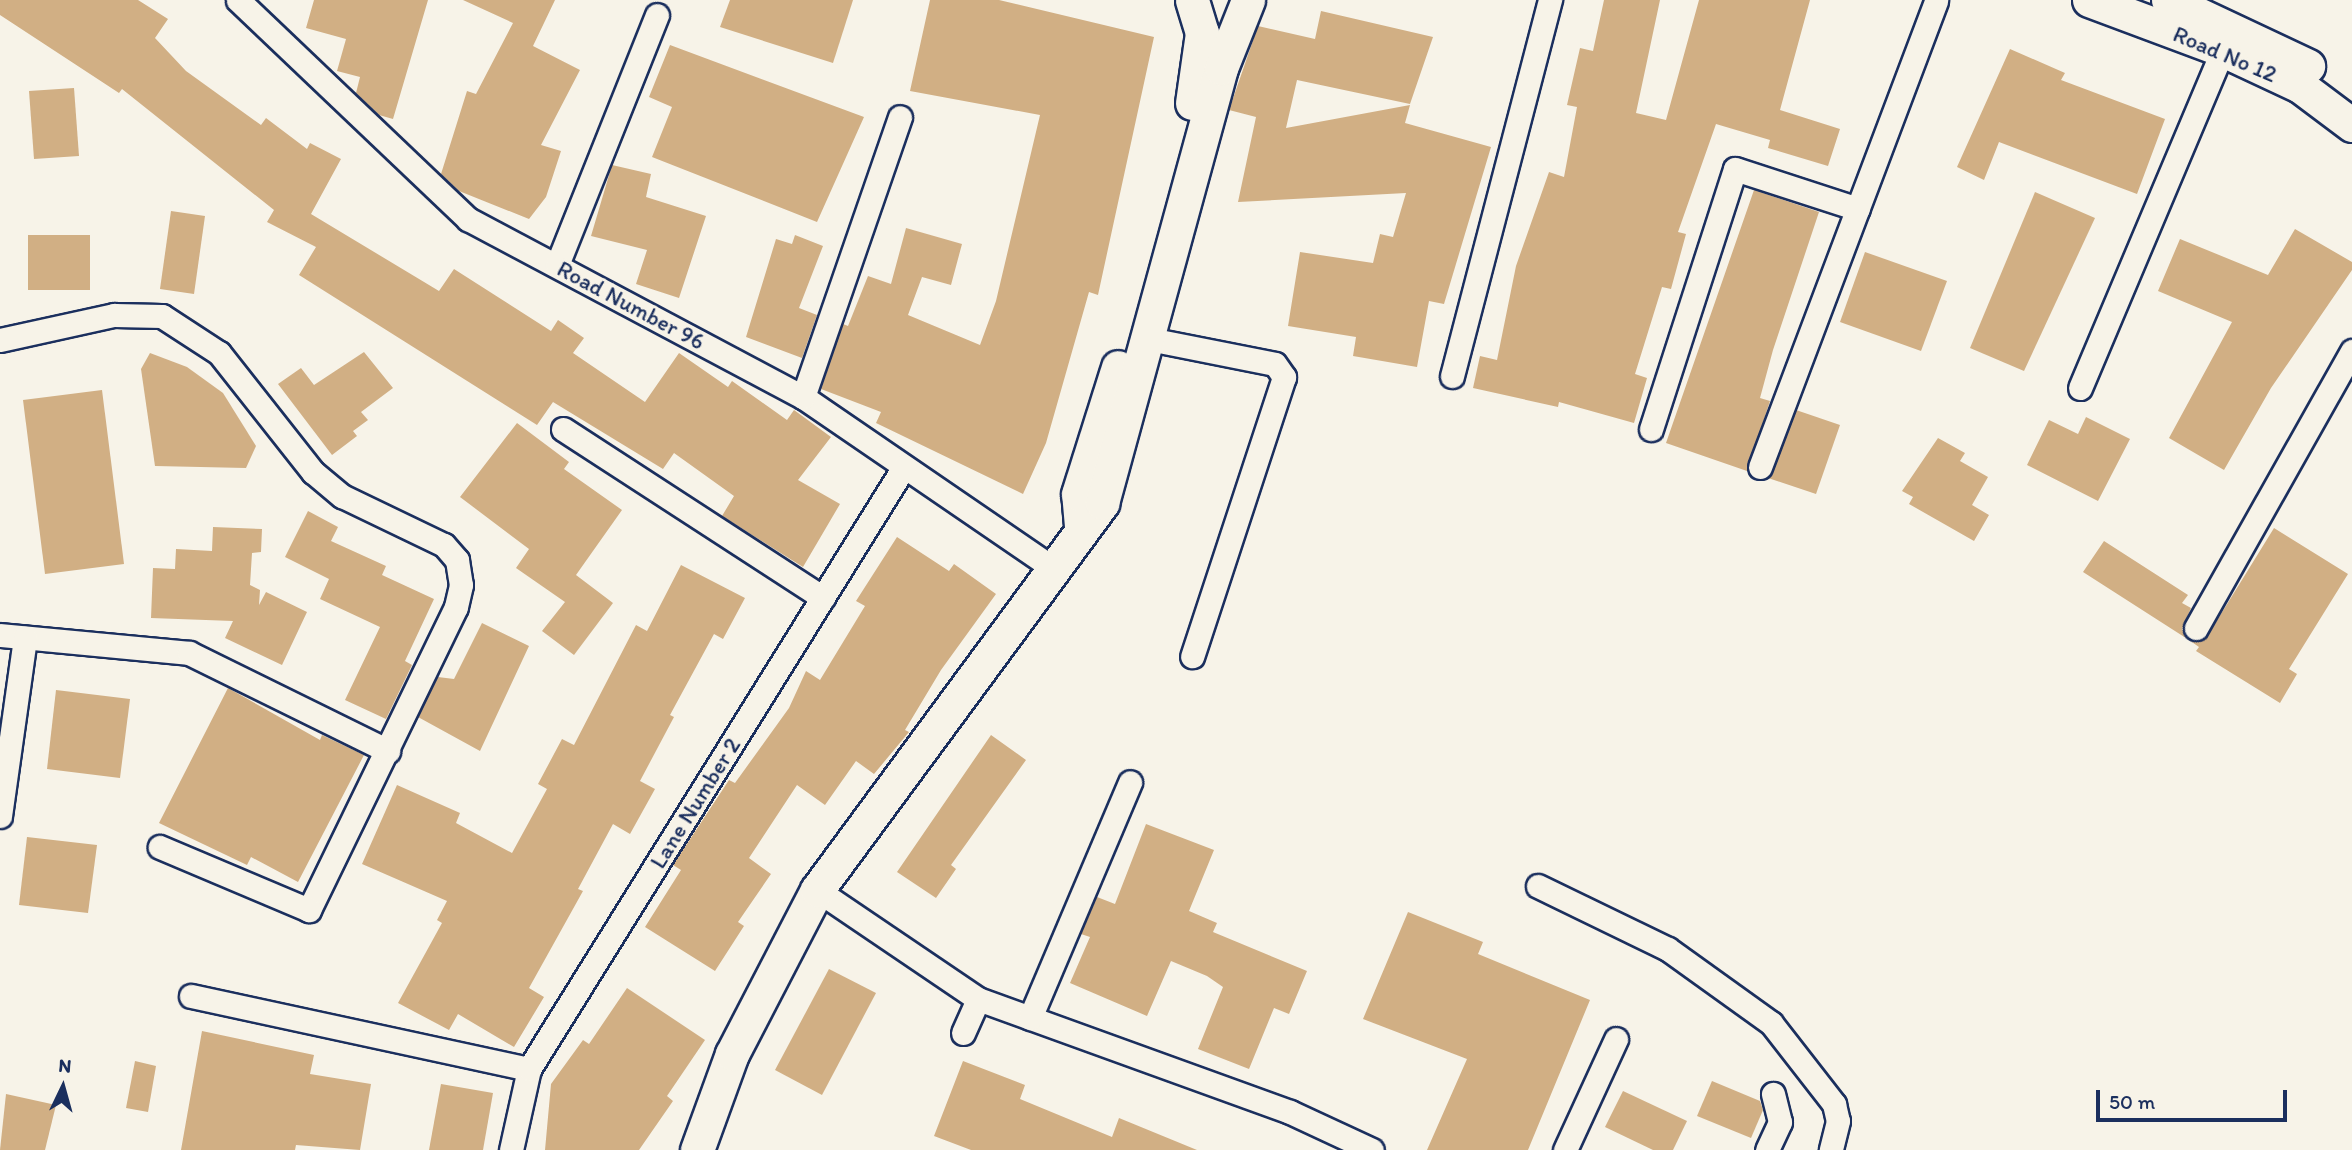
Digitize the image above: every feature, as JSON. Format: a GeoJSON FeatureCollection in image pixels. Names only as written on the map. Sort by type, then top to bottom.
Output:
{"type":"FeatureCollection","features":[{"type":"Feature","properties":{"kind":"street","name":"Road Number 96"},"geometry":{"type":"LineString","coordinates":[[238,0],[468,219],[803,397],[1056,570]]}},
{"type":"Feature","properties":{"kind":"street"},"geometry":{"type":"LineString","coordinates":[[1081,526],[1078,494],[1193,98],[1202,33],[1192,0]]}},
{"type":"Feature","properties":{"kind":"street"},"geometry":{"type":"LineString","coordinates":[[697,1150],[732,1054],[817,890],[1056,570],[1081,526],[1102,503],[1221,68],[1248,0]]}},
{"type":"Feature","properties":{"kind":"street"},"geometry":{"type":"LineString","coordinates":[[1452,376],[1550,0]]}},
{"type":"Feature","properties":{"kind":"street"},"geometry":{"type":"LineString","coordinates":[[1760,467],[1936,0]]}},
{"type":"Feature","properties":{"kind":"street","name":"Road No 12"},"geometry":{"type":"LineString","coordinates":[[2089,0],[2223,50],[2300,86],[2352,125]]}},
{"type":"Feature","properties":{"kind":"street"},"geometry":{"type":"LineString","coordinates":[[2168,0],[2320,72],[2352,97]]}},
{"type":"Feature","properties":{"kind":"street"},"geometry":{"type":"LineString","coordinates":[[556,265],[657,15]]}},
{"type":"Feature","properties":{"kind":"street"},"geometry":{"type":"LineString","coordinates":[[2080,388],[2223,50]]}},
{"type":"Feature","properties":{"kind":"street"},"geometry":{"type":"LineString","coordinates":[[803,397],[900,117]]}},
{"type":"Feature","properties":{"kind":"street"},"geometry":{"type":"LineString","coordinates":[[1651,429],[1735,169],[1858,209]]}},
{"type":"Feature","properties":{"kind":"street"},"geometry":{"type":"LineString","coordinates":[[0,341],[114,315],[162,316],[219,353],[313,471],[342,496],[443,545],[457,560],[461,585],[456,607],[309,910],[160,848]]}},
{"type":"Feature","properties":{"kind":"street"},"geometry":{"type":"LineString","coordinates":[[1149,339],[1275,364],[1284,377],[1192,656]]}},
{"type":"Feature","properties":{"kind":"street"},"geometry":{"type":"LineString","coordinates":[[2196,628],[2352,351]]}},
{"type":"Feature","properties":{"kind":"street"},"geometry":{"type":"LineString","coordinates":[[563,429],[823,598]]}},
{"type":"Feature","properties":{"kind":"street","name":"Lane Number 2"},"geometry":{"type":"LineString","coordinates":[[511,1150],[530,1069],[904,467]]}},
{"type":"Feature","properties":{"kind":"street"},"geometry":{"type":"LineString","coordinates":[[0,635],[189,653],[388,751]]}},
{"type":"Feature","properties":{"kind":"street"},"geometry":{"type":"LineString","coordinates":[[0,816],[25,638]]}},
{"type":"Feature","properties":{"kind":"street"},"geometry":{"type":"LineString","coordinates":[[1031,1018],[1130,782]]}},
{"type":"Feature","properties":{"kind":"street"},"geometry":{"type":"LineString","coordinates":[[1538,886],[1668,949],[1771,1023],[1835,1104],[1838,1121],[1831,1150]]}},
{"type":"Feature","properties":{"kind":"street"},"geometry":{"type":"LineString","coordinates":[[817,890],[978,999],[1290,1112],[1372,1150]]}},
{"type":"Feature","properties":{"kind":"street"},"geometry":{"type":"LineString","coordinates":[[191,996],[530,1069]]}},
{"type":"Feature","properties":{"kind":"street"},"geometry":{"type":"LineString","coordinates":[[964,1033],[978,999]]}},
{"type":"Feature","properties":{"kind":"street"},"geometry":{"type":"LineString","coordinates":[[1564,1150],[1616,1039]]}},
{"type":"Feature","properties":{"kind":"street"},"geometry":{"type":"LineString","coordinates":[[1766,1150],[1780,1122],[1773,1094]]}},
{"type":"Feature","properties":{"kind":"building"},"geometry":{"type":"Polygon","coordinates":[[[0,0],[138,0],[168,19],[155,38],[186,71],[261,125],[266,118],[307,149],[310,143],[341,159],[311,214],[439,291],[454,269],[551,331],[558,320],[584,338],[573,353],[645,402],[679,353],[728,387],[732,381],[787,420],[794,410],[831,437],[798,480],[840,504],[803,567],[722,516],[734,496],[674,453],[663,469],[553,402],[537,425],[299,275],[316,247],[267,222],[274,210],[122,89],[119,93],[0,15],[0,0]]]}},
{"type":"Feature","properties":{"kind":"building"},"geometry":{"type":"Polygon","coordinates":[[[314,0],[428,0],[393,119],[379,115],[356,93],[360,77],[337,71],[346,39],[306,28],[314,0]]]}},
{"type":"Feature","properties":{"kind":"building"},"geometry":{"type":"Polygon","coordinates":[[[463,0],[555,0],[533,46],[580,70],[541,145],[561,151],[546,197],[529,219],[459,191],[441,174],[467,91],[476,94],[513,23],[463,0]]]}},
{"type":"Feature","properties":{"kind":"building"},"geometry":{"type":"Polygon","coordinates":[[[730,0],[853,0],[833,63],[720,27],[730,0]]]}},
{"type":"Feature","properties":{"kind":"building"},"geometry":{"type":"Polygon","coordinates":[[[930,0],[999,0],[1154,37],[1098,295],[1089,292],[1046,443],[1023,494],[876,423],[881,412],[821,389],[843,324],[848,326],[868,276],[891,284],[906,228],[962,244],[951,285],[922,277],[908,315],[980,345],[996,301],[1040,115],[910,91],[930,0]]]}},
{"type":"Feature","properties":{"kind":"building"},"geometry":{"type":"Polygon","coordinates":[[[1604,0],[1660,0],[1636,113],[1666,120],[1699,0],[1810,0],[1780,110],[1840,129],[1828,166],[1768,148],[1770,140],[1716,124],[1678,232],[1686,234],[1671,289],[1662,287],[1635,374],[1647,378],[1634,423],[1559,402],[1558,407],[1473,388],[1480,356],[1497,360],[1516,266],[1549,172],[1564,177],[1577,107],[1567,105],[1580,48],[1593,51],[1604,0]]]}},
{"type":"Feature","properties":{"kind":"building"},"geometry":{"type":"Polygon","coordinates":[[[1321,11],[1433,37],[1410,104],[1297,80],[1286,128],[1410,105],[1405,123],[1491,147],[1444,304],[1429,301],[1417,367],[1353,356],[1356,337],[1288,326],[1300,252],[1373,263],[1380,234],[1393,237],[1406,193],[1238,202],[1256,117],[1229,110],[1258,26],[1315,39],[1321,11]]]}},
{"type":"Feature","properties":{"kind":"building"},"geometry":{"type":"Polygon","coordinates":[[[670,45],[864,117],[817,222],[652,157],[672,107],[649,97],[670,45]]]}},
{"type":"Feature","properties":{"kind":"building"},"geometry":{"type":"Polygon","coordinates":[[[2010,49],[2065,73],[2061,80],[2165,119],[2137,194],[1999,142],[1984,180],[1957,167],[2010,49]]]}},
{"type":"Feature","properties":{"kind":"building"},"geometry":{"type":"Polygon","coordinates":[[[74,88],[79,156],[34,159],[29,91],[74,88]]]}},
{"type":"Feature","properties":{"kind":"building"},"geometry":{"type":"Polygon","coordinates":[[[612,165],[651,174],[646,197],[706,216],[679,298],[636,284],[647,250],[591,236],[612,165]]]}},
{"type":"Feature","properties":{"kind":"building"},"geometry":{"type":"Polygon","coordinates":[[[1754,190],[1819,212],[1773,350],[1760,398],[1770,401],[1747,471],[1666,443],[1754,190]]]}},
{"type":"Feature","properties":{"kind":"building"},"geometry":{"type":"Polygon","coordinates":[[[2035,192],[2095,218],[2024,371],[1970,348],[2035,192]]]}},
{"type":"Feature","properties":{"kind":"building"},"geometry":{"type":"Polygon","coordinates":[[[171,211],[205,216],[194,294],[160,289],[171,211]]]}},
{"type":"Feature","properties":{"kind":"building"},"geometry":{"type":"Polygon","coordinates":[[[2295,229],[2352,262],[2352,270],[2271,388],[2224,470],[2169,438],[2232,322],[2158,291],[2180,239],[2268,275],[2295,229]]]}},
{"type":"Feature","properties":{"kind":"building"},"geometry":{"type":"Polygon","coordinates":[[[28,235],[90,235],[90,290],[28,290],[28,235]]]}},
{"type":"Feature","properties":{"kind":"building"},"geometry":{"type":"Polygon","coordinates":[[[795,235],[823,246],[799,308],[817,315],[802,358],[746,337],[776,239],[792,244],[795,235]]]}},
{"type":"Feature","properties":{"kind":"building"},"geometry":{"type":"Polygon","coordinates":[[[1865,252],[1947,281],[1921,351],[1840,322],[1865,252]]]}},
{"type":"Feature","properties":{"kind":"building"},"geometry":{"type":"Polygon","coordinates":[[[364,352],[393,388],[361,412],[368,420],[353,431],[357,436],[332,455],[278,384],[301,368],[314,385],[364,352]]]}},
{"type":"Feature","properties":{"kind":"building"},"geometry":{"type":"Polygon","coordinates":[[[150,353],[187,367],[223,393],[256,446],[246,468],[155,466],[141,369],[150,353]]]}},
{"type":"Feature","properties":{"kind":"building"},"geometry":{"type":"Polygon","coordinates":[[[102,390],[124,564],[45,574],[23,400],[102,390]]]}},
{"type":"Feature","properties":{"kind":"building"},"geometry":{"type":"Polygon","coordinates":[[[1796,410],[1840,425],[1816,494],[1768,478],[1796,410]]]}},
{"type":"Feature","properties":{"kind":"building"},"geometry":{"type":"Polygon","coordinates":[[[2086,417],[2130,439],[2098,501],[2027,465],[2049,420],[2078,434],[2086,417]]]}},
{"type":"Feature","properties":{"kind":"building"},"geometry":{"type":"Polygon","coordinates":[[[517,423],[569,462],[564,469],[622,510],[576,575],[613,603],[574,655],[542,631],[565,602],[516,568],[529,549],[460,497],[517,423]]]}},
{"type":"Feature","properties":{"kind":"building"},"geometry":{"type":"Polygon","coordinates":[[[1938,438],[1965,453],[1960,461],[1988,477],[1972,505],[1989,515],[1974,541],[1909,504],[1913,497],[1902,491],[1938,438]]]}},
{"type":"Feature","properties":{"kind":"building"},"geometry":{"type":"Polygon","coordinates":[[[308,511],[338,527],[331,541],[386,566],[382,575],[434,599],[405,661],[412,665],[386,719],[345,700],[380,627],[320,599],[329,579],[285,557],[308,511]]]}},
{"type":"Feature","properties":{"kind":"building"},"geometry":{"type":"Polygon","coordinates":[[[213,527],[262,529],[261,552],[252,553],[250,585],[260,590],[259,605],[266,592],[307,612],[282,665],[225,638],[233,621],[151,618],[153,568],[175,569],[176,549],[212,551],[213,527]]]}},
{"type":"Feature","properties":{"kind":"building"},"geometry":{"type":"Polygon","coordinates":[[[2274,528],[2348,574],[2289,669],[2297,674],[2280,703],[2196,651],[2199,647],[2189,640],[2208,635],[2274,528]]]}},
{"type":"Feature","properties":{"kind":"building"},"geometry":{"type":"Polygon","coordinates":[[[897,537],[949,571],[954,564],[996,594],[941,670],[905,730],[909,732],[874,774],[856,761],[825,805],[797,785],[749,858],[771,874],[738,922],[744,926],[715,971],[645,927],[681,870],[673,865],[729,780],[735,783],[789,708],[806,671],[820,680],[865,606],[856,601],[897,537]]]}},
{"type":"Feature","properties":{"kind":"building"},"geometry":{"type":"Polygon","coordinates":[[[2104,541],[2188,595],[2182,603],[2191,608],[2182,629],[2189,640],[2083,572],[2104,541]]]}},
{"type":"Feature","properties":{"kind":"building"},"geometry":{"type":"Polygon","coordinates":[[[681,565],[745,598],[723,639],[714,634],[670,715],[674,717],[640,781],[655,789],[630,834],[613,824],[578,889],[583,891],[529,988],[544,997],[514,1047],[458,1014],[449,1030],[398,1003],[442,923],[437,920],[447,901],[362,864],[397,785],[460,813],[456,823],[512,853],[547,789],[538,784],[562,739],[574,745],[636,625],[647,631],[681,565]]]}},
{"type":"Feature","properties":{"kind":"building"},"geometry":{"type":"Polygon","coordinates":[[[482,623],[529,646],[480,751],[418,717],[438,677],[454,679],[482,623]]]}},
{"type":"Feature","properties":{"kind":"building"},"geometry":{"type":"Polygon","coordinates":[[[228,688],[320,740],[322,735],[364,755],[298,882],[251,857],[247,865],[159,823],[228,688]]]}},
{"type":"Feature","properties":{"kind":"building"},"geometry":{"type":"Polygon","coordinates":[[[56,690],[130,699],[120,778],[47,769],[56,690]]]}},
{"type":"Feature","properties":{"kind":"building"},"geometry":{"type":"Polygon","coordinates":[[[991,735],[1026,760],[951,865],[956,869],[936,898],[897,872],[991,735]]]}},
{"type":"Feature","properties":{"kind":"building"},"geometry":{"type":"Polygon","coordinates":[[[1146,824],[1214,850],[1189,911],[1217,923],[1213,932],[1307,971],[1289,1014],[1274,1008],[1249,1069],[1198,1049],[1223,987],[1207,976],[1171,961],[1147,1016],[1070,983],[1090,937],[1081,934],[1097,897],[1115,904],[1146,824]]]}},
{"type":"Feature","properties":{"kind":"building"},"geometry":{"type":"Polygon","coordinates":[[[27,837],[97,845],[88,913],[19,905],[27,837]]]}},
{"type":"Feature","properties":{"kind":"building"},"geometry":{"type":"Polygon","coordinates":[[[1408,912],[1483,942],[1478,954],[1590,1000],[1528,1150],[1427,1150],[1467,1059],[1363,1019],[1408,912]]]}},
{"type":"Feature","properties":{"kind":"building"},"geometry":{"type":"Polygon","coordinates":[[[829,969],[876,993],[822,1095],[775,1070],[829,969]]]}},
{"type":"Feature","properties":{"kind":"building"},"geometry":{"type":"Polygon","coordinates":[[[627,988],[705,1040],[667,1096],[673,1101],[639,1150],[545,1150],[551,1084],[583,1040],[589,1044],[627,988]]]}},
{"type":"Feature","properties":{"kind":"building"},"geometry":{"type":"Polygon","coordinates":[[[202,1031],[314,1055],[310,1074],[371,1084],[360,1150],[296,1145],[295,1150],[181,1150],[202,1031]]]}},
{"type":"Feature","properties":{"kind":"building"},"geometry":{"type":"Polygon","coordinates":[[[135,1061],[156,1066],[148,1112],[126,1108],[135,1061]]]}},
{"type":"Feature","properties":{"kind":"building"},"geometry":{"type":"Polygon","coordinates":[[[963,1061],[1025,1085],[1020,1099],[1112,1137],[1119,1118],[1197,1150],[971,1150],[934,1136],[963,1061]]]}},
{"type":"Feature","properties":{"kind":"building"},"geometry":{"type":"Polygon","coordinates":[[[1712,1081],[1760,1101],[1763,1110],[1751,1138],[1697,1116],[1712,1081]]]}},
{"type":"Feature","properties":{"kind":"building"},"geometry":{"type":"Polygon","coordinates":[[[441,1084],[493,1093],[483,1150],[429,1150],[441,1084]]]}},
{"type":"Feature","properties":{"kind":"building"},"geometry":{"type":"Polygon","coordinates":[[[1623,1091],[1687,1121],[1673,1150],[1653,1150],[1605,1127],[1623,1091]]]}},
{"type":"Feature","properties":{"kind":"building"},"geometry":{"type":"Polygon","coordinates":[[[6,1094],[56,1105],[45,1150],[0,1150],[6,1094]]]}}]}
